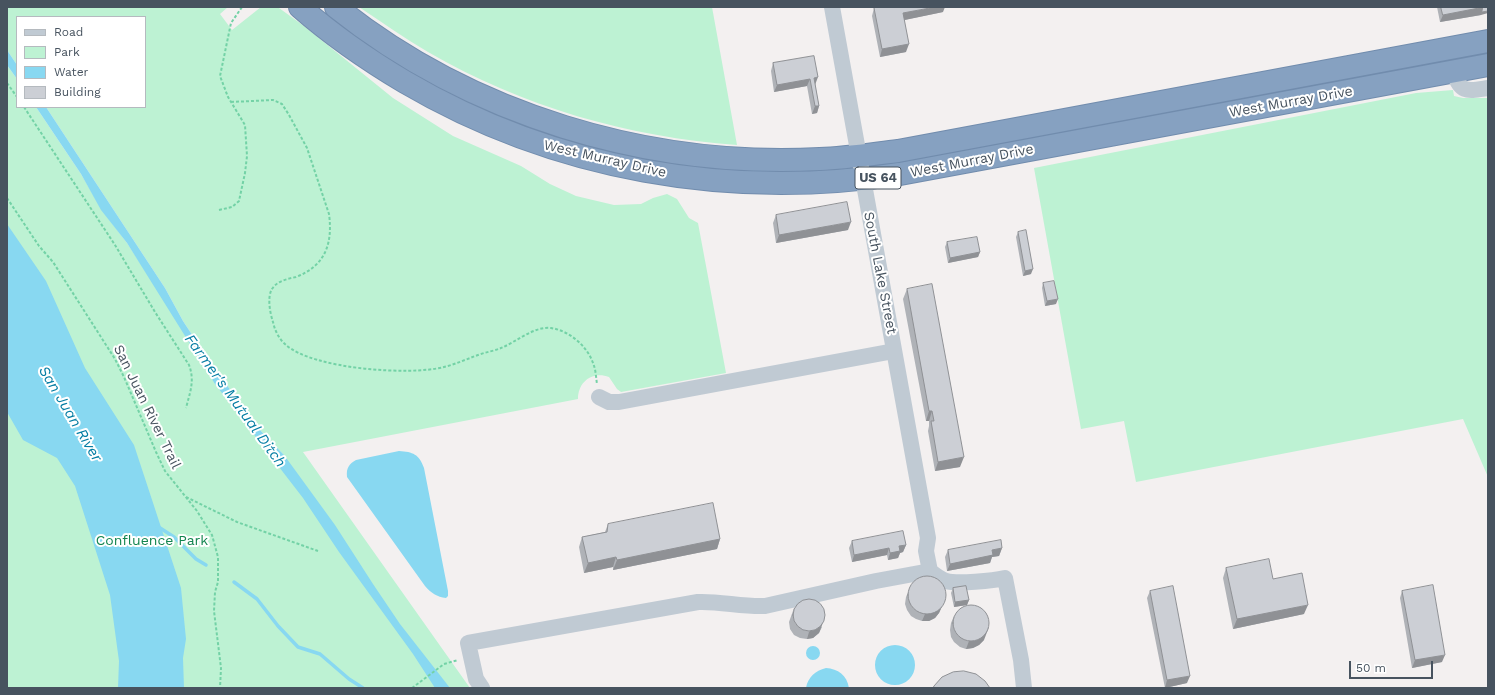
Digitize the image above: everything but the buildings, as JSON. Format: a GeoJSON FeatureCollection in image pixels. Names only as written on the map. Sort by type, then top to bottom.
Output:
{"type":"FeatureCollection","features":[{"type":"Feature","properties":{"kind":"highway","name":"West Murray Drive"},"geometry":{"type":"LineString","coordinates":[[300,7],[339,39],[387,71],[423,92],[458,110],[539,144],[637,170],[691,178],[775,184],[862,180],[936,168],[1488,65]]}},
{"type":"Feature","properties":{"kind":"highway","name":"West Murray Drive"},"geometry":{"type":"LineString","coordinates":[[336,7],[409,58],[511,108],[584,133],[625,144],[669,152],[710,157],[771,160],[820,160],[858,157],[1028,128],[1488,41]]}},
{"type":"Feature","properties":{"kind":"street","name":"South Lake Street"},"geometry":{"type":"LineString","coordinates":[[832,7],[862,180],[928,538],[926,551],[930,571]]}},
{"type":"Feature","properties":{"kind":"street"},"geometry":{"type":"LineString","coordinates":[[1454,72],[1457,83],[1468,91],[1488,88]]}},
{"type":"Feature","properties":{"kind":"street"},"geometry":{"type":"LineString","coordinates":[[599,397],[609,402],[619,402],[894,351]]}},
{"type":"Feature","properties":{"kind":"street"},"geometry":{"type":"LineString","coordinates":[[482,688],[476,679],[468,643],[698,602],[752,607],[765,606],[876,581],[930,571],[938,577],[948,581],[962,582],[1005,578],[1021,660],[1024,688]]}},
{"type":"Feature","properties":{"kind":"path"},"geometry":{"type":"LineString","coordinates":[[219,210],[232,207],[238,201],[245,173],[247,156],[245,125],[231,102],[220,76],[231,24],[242,7]]}},
{"type":"Feature","properties":{"kind":"path"},"geometry":{"type":"LineString","coordinates":[[7,82],[16,96]]}},
{"type":"Feature","properties":{"kind":"path"},"geometry":{"type":"LineString","coordinates":[[231,102],[272,100],[282,104],[307,148],[329,214],[329,245],[320,262],[301,274],[279,282],[272,290],[270,306],[273,322],[280,339],[287,346],[324,362],[349,366],[417,372],[446,367],[501,348],[534,332],[551,328],[564,332],[585,349],[594,365],[599,397]]}},
{"type":"Feature","properties":{"kind":"path"},"geometry":{"type":"LineString","coordinates":[[25,108],[115,244],[155,312],[190,364],[193,374],[193,382],[186,408]]}},
{"type":"Feature","properties":{"kind":"path","name":"San Juan River Trail"},"geometry":{"type":"LineString","coordinates":[[7,198],[39,246],[52,262],[115,360],[124,376],[165,471],[197,511],[212,535],[218,557],[218,582],[215,592],[214,611],[221,668],[220,688]]}},
{"type":"Feature","properties":{"kind":"path"},"geometry":{"type":"LineString","coordinates":[[185,497],[238,522],[318,550]]}},
{"type":"Feature","properties":{"kind":"path"},"geometry":{"type":"LineString","coordinates":[[412,688],[444,664]]}},
{"type":"Feature","properties":{"kind":"green space","name":"Confluence Park"},"geometry":{"type":"Polygon","coordinates":[[[7,7],[228,7],[220,14],[232,30],[261,7],[279,8],[304,26],[393,98],[453,136],[521,166],[550,184],[576,196],[614,205],[641,204],[653,198],[667,194],[677,199],[689,218],[698,223],[726,373],[621,392],[617,389],[609,377],[597,376],[587,379],[583,383],[580,388],[578,399],[303,452],[470,688],[7,688],[7,65],[16,78],[16,108],[37,108],[81,174],[102,210],[127,243],[247,425],[258,438],[284,455],[260,430],[212,365],[183,321],[165,288],[47,108],[146,108],[146,16],[16,16],[16,64],[7,50],[7,7]]]}},
{"type":"Feature","properties":{"kind":"green space"},"geometry":{"type":"Polygon","coordinates":[[[359,7],[712,7],[737,145],[696,141],[616,127],[539,103],[501,89],[428,52],[359,7]]]}},
{"type":"Feature","properties":{"kind":"green space"},"geometry":{"type":"Polygon","coordinates":[[[1453,90],[1454,96],[1463,98],[1488,98],[1488,477],[1463,419],[1136,482],[1124,421],[1081,429],[1034,168],[1416,93],[1453,90]]]}},
{"type":"Feature","properties":{"kind":"water"},"geometry":{"type":"Polygon","coordinates":[[[7,50],[16,64],[16,78],[7,65],[7,50]]]}},
{"type":"Feature","properties":{"kind":"water","name":"Farmer's Mutual Ditch"},"geometry":{"type":"Polygon","coordinates":[[[37,108],[47,108],[165,288],[183,321],[212,365],[260,430],[284,455],[335,525],[400,624],[450,688],[435,688],[413,654],[339,552],[303,498],[215,384],[127,243],[101,210],[81,174],[37,108]]]}},
{"type":"Feature","properties":{"kind":"water","name":"San Juan River"},"geometry":{"type":"Polygon","coordinates":[[[7,224],[46,281],[85,368],[134,445],[181,588],[186,639],[183,658],[184,688],[118,688],[119,661],[110,595],[75,486],[57,458],[23,440],[7,412],[7,224]]]}},
{"type":"Feature","properties":{"kind":"water"},"geometry":{"type":"Polygon","coordinates":[[[399,451],[412,453],[418,457],[424,468],[448,591],[448,596],[446,598],[434,594],[425,586],[347,477],[348,467],[356,460],[399,451]]]}},
{"type":"Feature","properties":{"kind":"water"},"geometry":{"type":"Polygon","coordinates":[[[899,645],[906,648],[912,654],[915,665],[914,673],[906,682],[899,685],[891,685],[884,682],[876,673],[875,661],[878,654],[887,646],[899,645]]]}},
{"type":"Feature","properties":{"kind":"water"},"geometry":{"type":"Polygon","coordinates":[[[810,646],[816,646],[820,650],[820,656],[816,660],[810,660],[806,656],[806,650],[810,646]]]}},
{"type":"Feature","properties":{"kind":"water"},"geometry":{"type":"Polygon","coordinates":[[[826,668],[838,671],[844,676],[849,688],[806,688],[808,681],[813,675],[826,668]]]}},
{"type":"Feature","properties":{"kind":"waterway"},"geometry":{"type":"LineString","coordinates":[[157,526],[174,537],[196,559],[206,565]]}},
{"type":"Feature","properties":{"kind":"waterway"},"geometry":{"type":"LineString","coordinates":[[234,582],[257,599],[278,626],[298,647],[320,654],[349,679],[363,688]]}}]}
